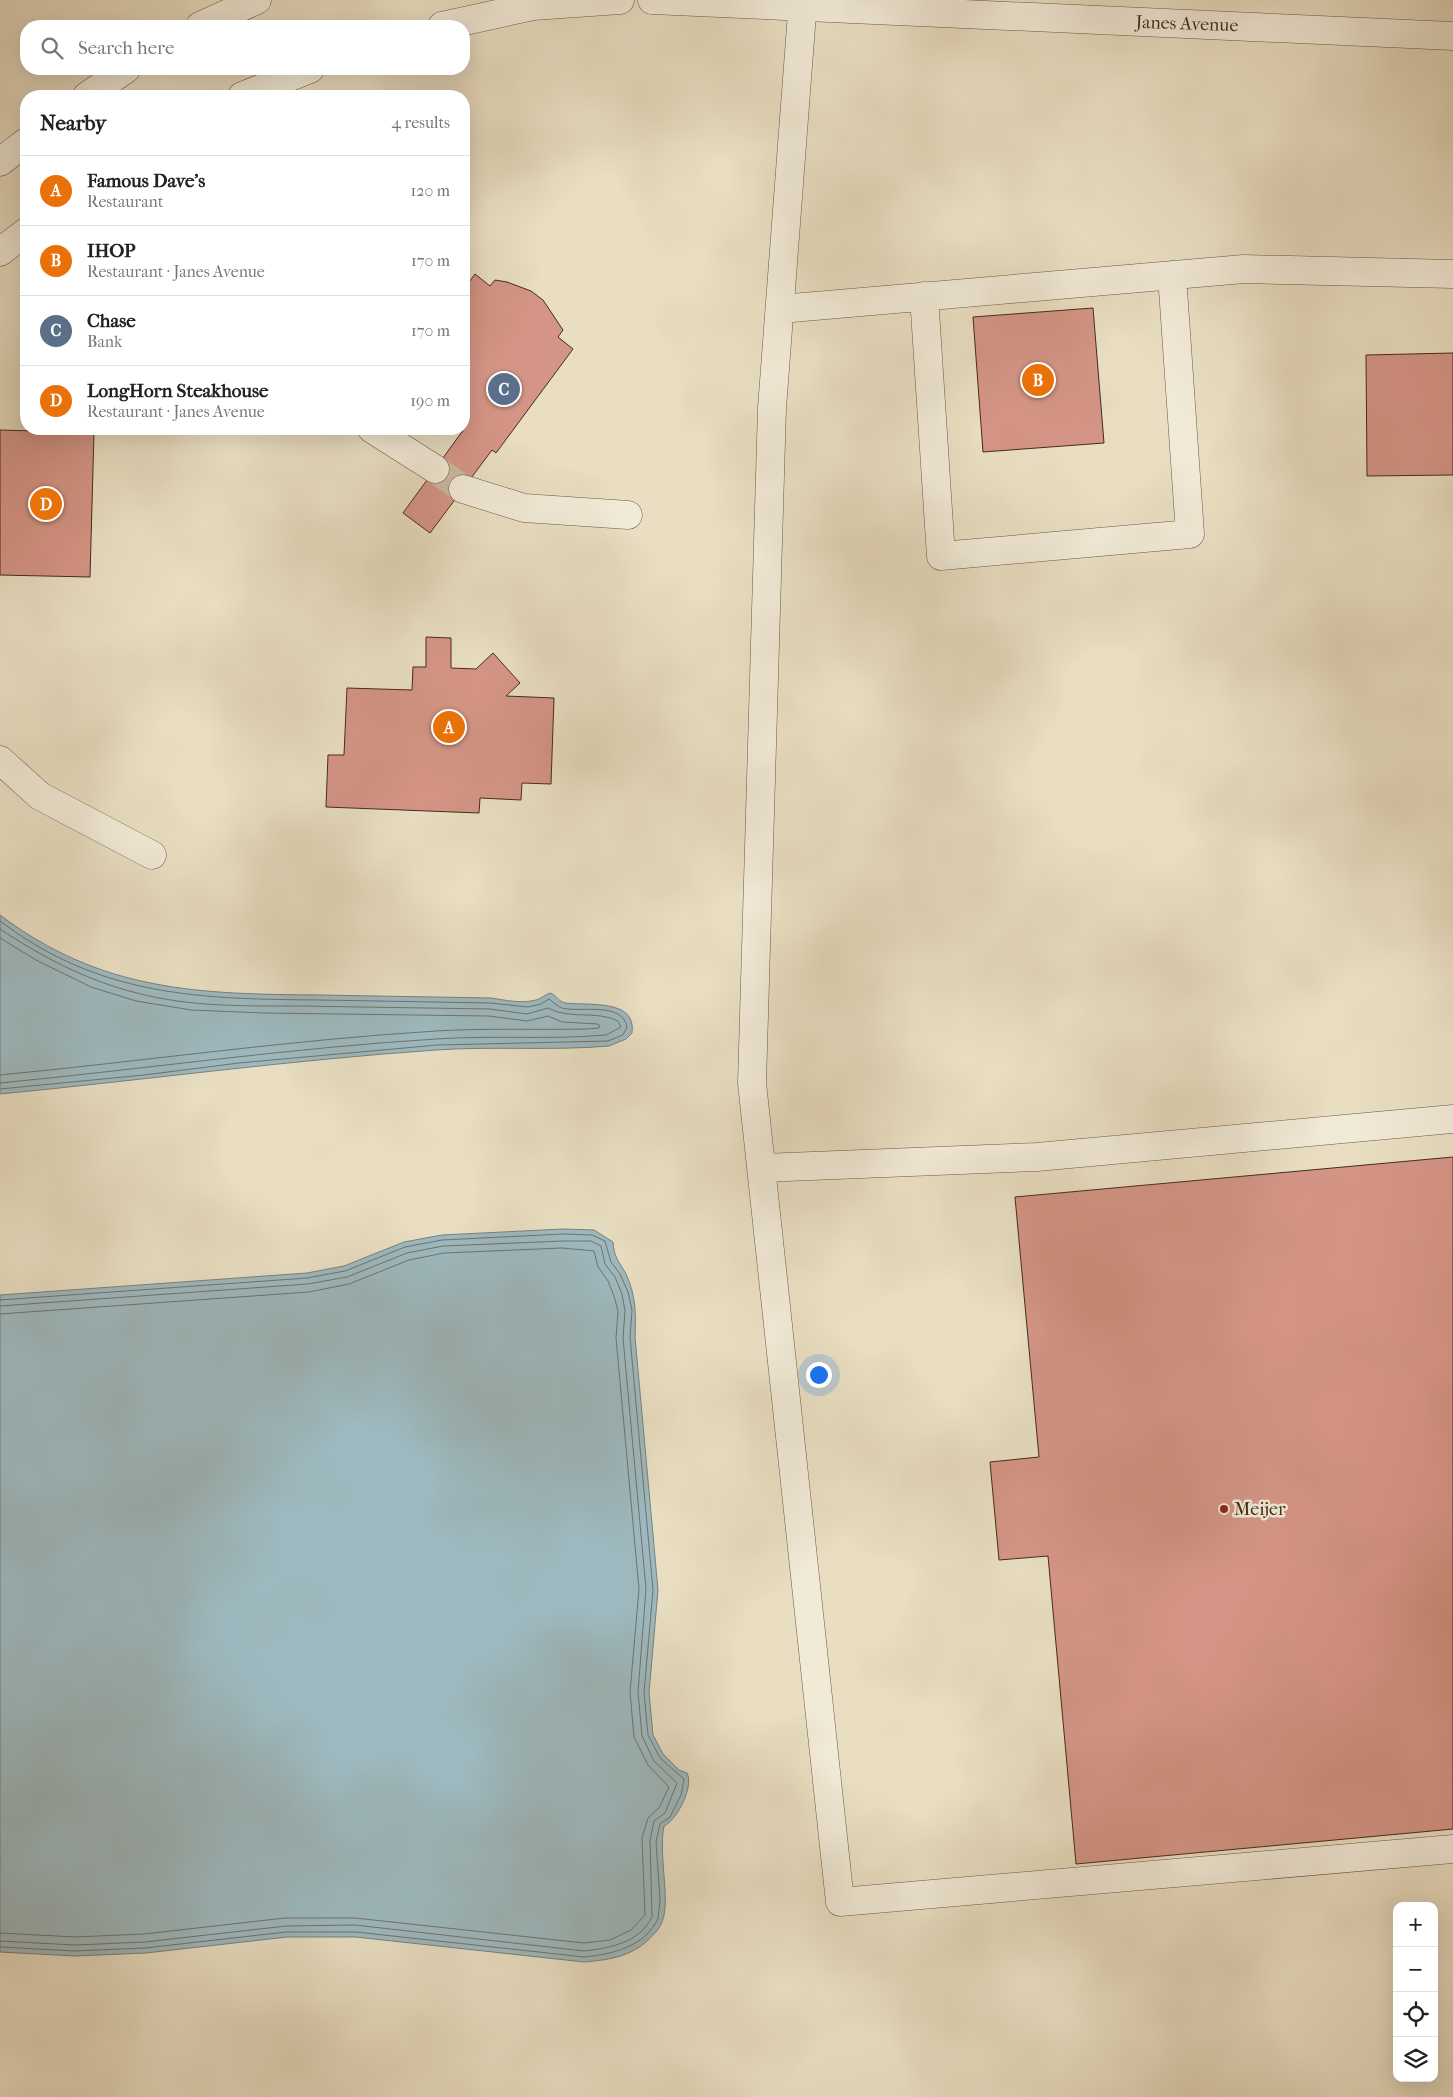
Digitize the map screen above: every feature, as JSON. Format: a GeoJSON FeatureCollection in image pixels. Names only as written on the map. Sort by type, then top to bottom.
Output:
{"type":"FeatureCollection","features":[{"type":"Feature","properties":{"kind":"street"},"geometry":{"type":"LineString","coordinates":[[213,20],[257,0]]}},
{"type":"Feature","properties":{"kind":"street"},"geometry":{"type":"LineString","coordinates":[[469,20],[533,6],[620,0]]}},
{"type":"Feature","properties":{"kind":"street","name":"Janes Avenue"},"geometry":{"type":"LineString","coordinates":[[652,0],[803,4],[1453,36]]}},
{"type":"Feature","properties":{"kind":"street"},"geometry":{"type":"LineString","coordinates":[[803,4],[772,408],[752,1083],[840,1902],[1453,1849]]}},
{"type":"Feature","properties":{"kind":"street"},"geometry":{"type":"LineString","coordinates":[[96,90],[117,75]]}},
{"type":"Feature","properties":{"kind":"street"},"geometry":{"type":"LineString","coordinates":[[257,90],[295,75]]}},
{"type":"Feature","properties":{"kind":"street"},"geometry":{"type":"LineString","coordinates":[[0,162],[20,147]]}},
{"type":"Feature","properties":{"kind":"street"},"geometry":{"type":"LineString","coordinates":[[0,252],[20,237]]}},
{"type":"Feature","properties":{"kind":"street"},"geometry":{"type":"LineString","coordinates":[[780,309],[1244,269],[1453,274]]}},
{"type":"Feature","properties":{"kind":"street"},"geometry":{"type":"LineString","coordinates":[[924,296],[941,556],[1190,534],[1172,275]]}},
{"type":"Feature","properties":{"kind":"street"},"geometry":{"type":"LineString","coordinates":[[381,435],[435,469]]}},
{"type":"Feature","properties":{"kind":"street"},"geometry":{"type":"LineString","coordinates":[[463,489],[524,508],[628,515]]}},
{"type":"Feature","properties":{"kind":"street"},"geometry":{"type":"LineString","coordinates":[[0,760],[40,796],[152,855]]}},
{"type":"Feature","properties":{"kind":"street"},"geometry":{"type":"LineString","coordinates":[[761,1168],[1037,1157],[1453,1119]]}},
{"type":"Feature","properties":{"kind":"water"},"geometry":{"type":"Polygon","coordinates":[[[0,915],[38,941],[76,960],[114,974],[153,984],[192,990],[233,993],[491,998],[519,1002],[536,1000],[550,993],[566,1003],[609,1006],[619,1009],[627,1014],[631,1022],[632,1033],[626,1039],[609,1046],[457,1049],[381,1054],[0,1094],[0,915]]]}},
{"type":"Feature","properties":{"kind":"water"},"geometry":{"type":"Polygon","coordinates":[[[563,1229],[594,1230],[613,1242],[616,1256],[632,1290],[635,1305],[635,1337],[658,1590],[649,1693],[653,1735],[663,1754],[679,1770],[687,1773],[689,1779],[686,1794],[679,1810],[669,1823],[664,1826],[662,1850],[665,1902],[662,1922],[658,1930],[641,1946],[626,1954],[610,1959],[584,1962],[356,1937],[287,1937],[146,1953],[75,1956],[0,1952],[0,1295],[307,1273],[344,1266],[404,1242],[442,1235],[563,1229]]]}},
{"type":"Feature","properties":{"kind":"building"},"geometry":{"type":"Polygon","coordinates":[[[475,274],[490,286],[495,280],[507,282],[531,291],[543,300],[563,330],[558,337],[573,349],[496,453],[492,450],[430,533],[403,513],[460,435],[470,435],[470,281],[475,274]]]}},
{"type":"Feature","properties":{"kind":"building"},"geometry":{"type":"Polygon","coordinates":[[[1093,308],[1104,443],[983,452],[973,317],[1093,308]]]}},
{"type":"Feature","properties":{"kind":"building"},"geometry":{"type":"Polygon","coordinates":[[[1453,353],[1453,475],[1367,476],[1366,355],[1453,353]]]}},
{"type":"Feature","properties":{"kind":"building"},"geometry":{"type":"Polygon","coordinates":[[[0,430],[20,431],[20,435],[94,435],[90,577],[0,575],[0,430]]]}},
{"type":"Feature","properties":{"kind":"building"},"geometry":{"type":"Polygon","coordinates":[[[426,637],[451,638],[451,668],[476,669],[493,653],[520,683],[506,696],[554,698],[551,784],[522,783],[521,800],[480,798],[479,813],[326,807],[328,755],[344,755],[347,688],[412,690],[413,667],[426,667],[426,637]]]}},
{"type":"Feature","properties":{"kind":"building","name":"Meijer"},"geometry":{"type":"Polygon","coordinates":[[[1453,1157],[1453,1829],[1076,1864],[1048,1556],[999,1560],[990,1462],[1039,1457],[1015,1197],[1453,1157]]]}},
{"type":"Feature","properties":{"kind":"tunnel"},"geometry":{"type":"LineString","coordinates":[[435,469],[463,489]]}},
{"type":"Feature","properties":{"kind":"place","name":"IHOP"},"geometry":{"type":"Point","coordinates":[1038,380]}},
{"type":"Feature","properties":{"kind":"place","name":"Chase"},"geometry":{"type":"Point","coordinates":[504,389]}},
{"type":"Feature","properties":{"kind":"place","name":"LongHorn Steakhouse"},"geometry":{"type":"Point","coordinates":[46,504]}},
{"type":"Feature","properties":{"kind":"place","name":"Famous Dave's"},"geometry":{"type":"Point","coordinates":[449,727]}},
{"type":"Feature","properties":{"kind":"place","name":"Meijer"},"geometry":{"type":"Point","coordinates":[1224,1509]}}]}
